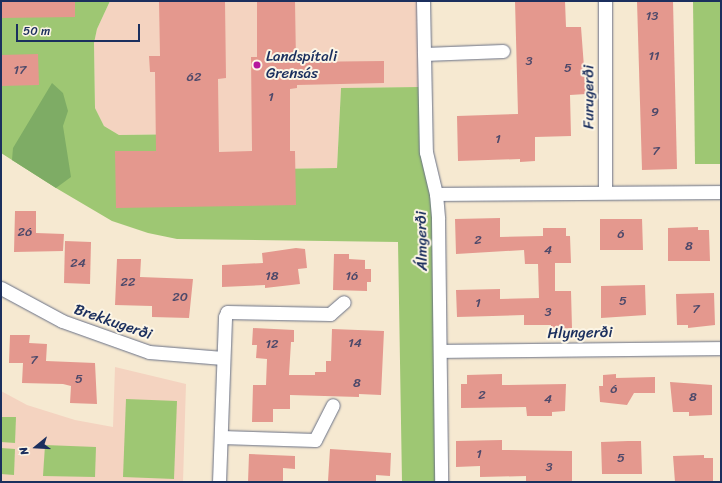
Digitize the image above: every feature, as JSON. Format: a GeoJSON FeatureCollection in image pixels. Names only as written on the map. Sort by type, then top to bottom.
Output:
{"type":"FeatureCollection","features":[{"type":"Feature","properties":{"kind":"street","name":"Álmgerði"},"geometry":{"type":"LineString","coordinates":[[423,1],[426,152],[436,194],[440,351],[441,482]]}},
{"type":"Feature","properties":{"kind":"street","name":"Furugerði"},"geometry":{"type":"LineString","coordinates":[[605,1],[605,192]]}},
{"type":"Feature","properties":{"kind":"street"},"geometry":{"type":"LineString","coordinates":[[424,54],[503,51]]}},
{"type":"Feature","properties":{"kind":"street"},"geometry":{"type":"LineString","coordinates":[[436,194],[721,192]]}},
{"type":"Feature","properties":{"kind":"street","name":"Brekkugerði"},"geometry":{"type":"LineString","coordinates":[[1,288],[62,321],[128,345],[171,356],[223,358]]}},
{"type":"Feature","properties":{"kind":"street"},"geometry":{"type":"LineString","coordinates":[[219,482],[225,317],[228,312],[330,314],[344,302]]}},
{"type":"Feature","properties":{"kind":"street","name":"Hlyngerði"},"geometry":{"type":"LineString","coordinates":[[440,351],[721,348]]}},
{"type":"Feature","properties":{"kind":"street"},"geometry":{"type":"LineString","coordinates":[[221,437],[315,440],[333,405]]}},
{"type":"Feature","properties":{"kind":"shaded area","name":"Landspítali Grensás"},"geometry":{"type":"Polygon","coordinates":[[[110,1],[423,1],[419,87],[341,88],[337,168],[206,170],[195,134],[119,135],[104,126],[95,108],[94,43],[97,29],[110,1]]]}},
{"type":"Feature","properties":{"kind":"shaded area"},"geometry":{"type":"Polygon","coordinates":[[[115,367],[186,384],[183,482],[1,481],[1,391],[27,405],[75,420],[113,427],[115,367]]]}},
{"type":"Feature","properties":{"kind":"green space"},"geometry":{"type":"Polygon","coordinates":[[[1,1],[110,1],[97,29],[94,43],[95,108],[104,126],[119,135],[195,134],[206,170],[337,168],[341,88],[419,87],[433,204],[435,482],[402,482],[398,242],[177,239],[148,233],[112,221],[56,188],[1,153],[1,1]]]}},
{"type":"Feature","properties":{"kind":"green space"},"geometry":{"type":"Polygon","coordinates":[[[693,1],[721,1],[721,164],[695,164],[693,1]]]}},
{"type":"Feature","properties":{"kind":"green space"},"geometry":{"type":"Polygon","coordinates":[[[52,83],[63,93],[68,111],[63,126],[71,177],[56,188],[12,160],[13,148],[52,83]]]}},
{"type":"Feature","properties":{"kind":"green space"},"geometry":{"type":"Polygon","coordinates":[[[126,399],[177,401],[174,479],[123,477],[126,399]]]}},
{"type":"Feature","properties":{"kind":"green space"},"geometry":{"type":"Polygon","coordinates":[[[1,417],[16,417],[15,443],[1,442],[1,417]]]}},
{"type":"Feature","properties":{"kind":"green space"},"geometry":{"type":"Polygon","coordinates":[[[45,445],[96,447],[95,477],[43,476],[45,445]]]}},
{"type":"Feature","properties":{"kind":"green space"},"geometry":{"type":"Polygon","coordinates":[[[1,448],[15,449],[14,475],[1,474],[1,448]]]}},
{"type":"Feature","properties":{"kind":"building"},"geometry":{"type":"Polygon","coordinates":[[[1,1],[75,1],[75,17],[1,18],[1,1]]]}},
{"type":"Feature","properties":{"kind":"building"},"geometry":{"type":"Polygon","coordinates":[[[159,1],[225,1],[226,78],[218,79],[219,152],[252,151],[251,57],[257,57],[257,1],[295,1],[296,62],[384,61],[384,83],[297,85],[297,88],[290,89],[290,151],[295,151],[296,205],[116,208],[115,151],[156,151],[155,72],[150,72],[149,56],[160,56],[159,1]]]}},
{"type":"Feature","properties":{"kind":"building"},"geometry":{"type":"Polygon","coordinates":[[[515,1],[565,1],[566,27],[581,27],[586,94],[570,95],[571,136],[535,137],[535,161],[520,162],[520,159],[458,161],[457,116],[518,114],[515,1]]]}},
{"type":"Feature","properties":{"kind":"building"},"geometry":{"type":"Polygon","coordinates":[[[637,1],[673,1],[677,169],[642,170],[637,1]]]}},
{"type":"Feature","properties":{"kind":"building"},"geometry":{"type":"Polygon","coordinates":[[[38,54],[39,85],[1,86],[1,55],[38,54]]]}},
{"type":"Feature","properties":{"kind":"building"},"geometry":{"type":"Polygon","coordinates":[[[15,211],[36,211],[36,233],[64,234],[63,251],[14,252],[15,211]]]}},
{"type":"Feature","properties":{"kind":"building"},"geometry":{"type":"Polygon","coordinates":[[[500,218],[500,237],[543,236],[543,228],[566,228],[566,236],[570,236],[571,263],[555,263],[555,291],[571,291],[572,328],[551,329],[551,325],[524,325],[524,315],[457,317],[456,290],[500,289],[500,299],[539,298],[538,264],[525,264],[524,250],[456,254],[455,219],[500,218]]]}},
{"type":"Feature","properties":{"kind":"building"},"geometry":{"type":"Polygon","coordinates":[[[600,219],[642,219],[643,250],[600,250],[600,219]]]}},
{"type":"Feature","properties":{"kind":"building"},"geometry":{"type":"Polygon","coordinates":[[[698,227],[698,230],[709,230],[710,261],[668,261],[668,228],[698,227]]]}},
{"type":"Feature","properties":{"kind":"building"},"geometry":{"type":"Polygon","coordinates":[[[65,241],[91,242],[90,284],[64,283],[65,241]]]}},
{"type":"Feature","properties":{"kind":"building"},"geometry":{"type":"Polygon","coordinates":[[[296,248],[305,249],[307,268],[298,269],[300,284],[265,288],[265,285],[222,287],[222,265],[263,263],[262,253],[296,248]]]}},
{"type":"Feature","properties":{"kind":"building"},"geometry":{"type":"Polygon","coordinates":[[[334,254],[349,254],[349,259],[365,260],[365,269],[371,269],[371,282],[367,282],[367,291],[333,290],[334,254]]]}},
{"type":"Feature","properties":{"kind":"building"},"geometry":{"type":"Polygon","coordinates":[[[117,259],[141,259],[140,277],[193,279],[189,318],[152,317],[152,306],[115,305],[117,259]]]}},
{"type":"Feature","properties":{"kind":"building"},"geometry":{"type":"Polygon","coordinates":[[[645,285],[646,315],[601,318],[601,286],[645,285]]]}},
{"type":"Feature","properties":{"kind":"building"},"geometry":{"type":"Polygon","coordinates":[[[714,293],[715,325],[688,328],[688,325],[677,325],[676,294],[714,293]]]}},
{"type":"Feature","properties":{"kind":"building"},"geometry":{"type":"Polygon","coordinates":[[[253,328],[294,330],[294,342],[291,342],[289,375],[315,375],[315,372],[326,372],[326,361],[331,361],[332,329],[384,331],[381,395],[359,394],[359,397],[290,395],[290,409],[273,409],[273,422],[252,422],[253,385],[266,385],[267,359],[256,358],[257,345],[252,345],[253,328]]]}},
{"type":"Feature","properties":{"kind":"building"},"geometry":{"type":"Polygon","coordinates":[[[10,335],[30,335],[29,343],[47,344],[46,361],[95,363],[97,404],[70,403],[71,386],[63,384],[22,383],[23,363],[9,363],[10,335]]]}},
{"type":"Feature","properties":{"kind":"building"},"geometry":{"type":"Polygon","coordinates":[[[502,374],[502,385],[566,384],[565,411],[552,412],[552,416],[527,416],[526,407],[461,408],[461,384],[467,384],[467,375],[502,374]]]}},
{"type":"Feature","properties":{"kind":"building"},"geometry":{"type":"Polygon","coordinates":[[[616,374],[616,378],[655,377],[655,393],[634,393],[627,405],[600,402],[599,386],[603,386],[603,375],[616,374]]]}},
{"type":"Feature","properties":{"kind":"building"},"geometry":{"type":"Polygon","coordinates":[[[670,382],[712,385],[712,415],[689,416],[689,412],[673,412],[670,382]]]}},
{"type":"Feature","properties":{"kind":"building"},"geometry":{"type":"Polygon","coordinates":[[[502,440],[502,450],[572,451],[572,482],[526,482],[526,476],[480,477],[480,466],[456,467],[456,441],[502,440]]]}},
{"type":"Feature","properties":{"kind":"building"},"geometry":{"type":"Polygon","coordinates":[[[641,441],[642,474],[602,474],[601,442],[641,441]]]}},
{"type":"Feature","properties":{"kind":"building"},"geometry":{"type":"Polygon","coordinates":[[[330,449],[391,453],[390,476],[376,475],[376,482],[328,481],[330,449]]]}},
{"type":"Feature","properties":{"kind":"building"},"geometry":{"type":"Polygon","coordinates":[[[249,454],[295,456],[295,469],[283,468],[283,482],[248,482],[249,454]]]}},
{"type":"Feature","properties":{"kind":"building"},"geometry":{"type":"Polygon","coordinates":[[[704,455],[704,458],[713,458],[713,482],[675,482],[673,456],[704,455]]]}},
{"type":"Feature","properties":{"kind":"place","name":"Landspítali Grensás"},"geometry":{"type":"Point","coordinates":[257,65]}}]}
